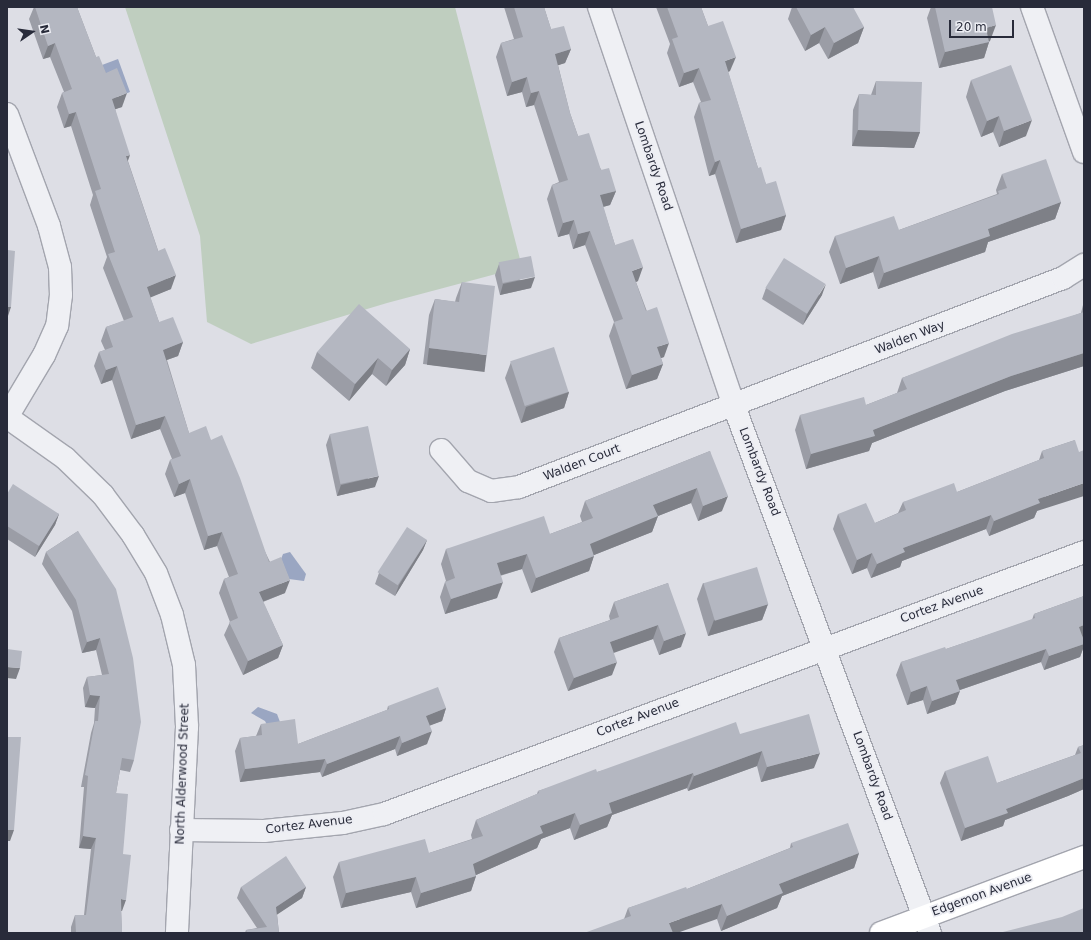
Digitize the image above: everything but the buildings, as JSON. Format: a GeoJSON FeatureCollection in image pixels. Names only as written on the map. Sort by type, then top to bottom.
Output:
{"type":"FeatureCollection","features":[{"type":"Feature","properties":{"kind":"street","name":"Lombardy Road"},"geometry":{"type":"LineString","coordinates":[[600,7],[734,406],[826,648],[927,925]]}},
{"type":"Feature","properties":{"kind":"street"},"geometry":{"type":"LineString","coordinates":[[1032,7],[1084,152]]}},
{"type":"Feature","properties":{"kind":"street"},"geometry":{"type":"LineString","coordinates":[[7,114],[49,226],[60,267],[61,295],[57,326],[44,355],[7,417]]}},
{"type":"Feature","properties":{"kind":"street","name":"Walden Way"},"geometry":{"type":"LineString","coordinates":[[734,406],[1063,278],[1084,265]]}},
{"type":"Feature","properties":{"kind":"street","name":"Walden Court"},"geometry":{"type":"LineString","coordinates":[[441,450],[468,481],[491,491],[519,488],[734,406]]}},
{"type":"Feature","properties":{"kind":"street","name":"North Alderwood Street"},"geometry":{"type":"LineString","coordinates":[[7,417],[65,458],[103,495],[132,535],[156,573],[172,615],[184,665],[186,727],[177,933]]}},
{"type":"Feature","properties":{"kind":"street","name":"Cortez Avenue"},"geometry":{"type":"LineString","coordinates":[[181,830],[264,831],[343,824],[384,814],[1084,552]]}},
{"type":"Feature","properties":{"kind":"street","name":"Edgemon Avenue"},"geometry":{"type":"LineString","coordinates":[[881,933],[927,925],[1084,857]]}},
{"type":"Feature","properties":{"kind":"green space"},"geometry":{"type":"Polygon","coordinates":[[[125,7],[455,7],[522,267],[387,303],[251,344],[207,322],[200,236],[125,7]]]}},
{"type":"Feature","properties":{"kind":"water"},"geometry":{"type":"Polygon","coordinates":[[[118,59],[130,92],[125,94],[108,81],[102,65],[118,59]]]}},
{"type":"Feature","properties":{"kind":"water"},"geometry":{"type":"Polygon","coordinates":[[[290,552],[306,574],[304,581],[289,579],[281,559],[283,554],[290,552]]]}},
{"type":"Feature","properties":{"kind":"water"},"geometry":{"type":"Polygon","coordinates":[[[258,707],[277,714],[280,722],[267,725],[265,721],[251,713],[258,707]]]}}]}
